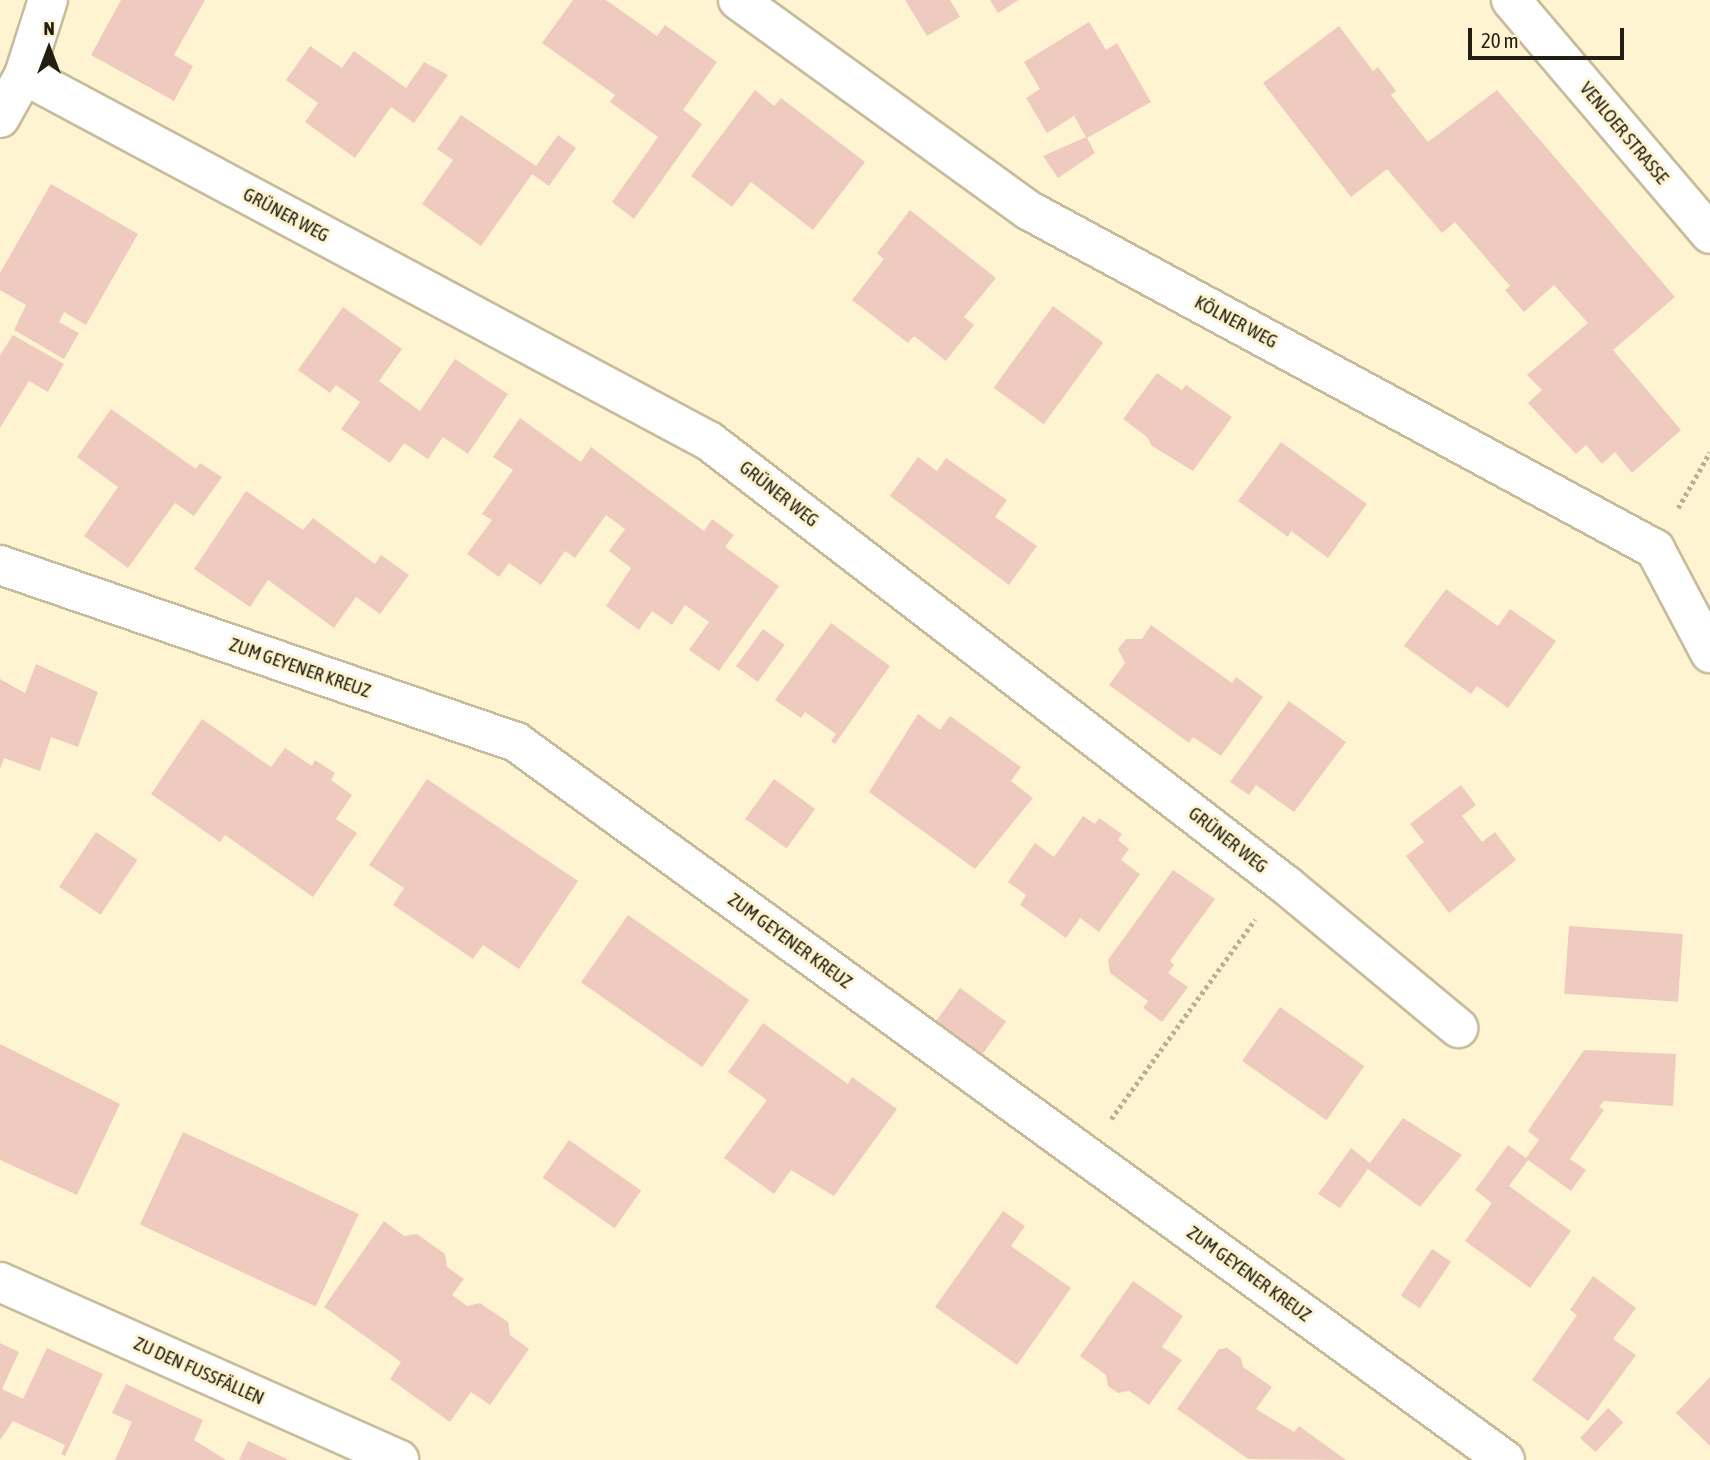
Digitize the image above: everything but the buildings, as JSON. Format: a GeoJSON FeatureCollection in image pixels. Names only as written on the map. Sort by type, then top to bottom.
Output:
{"type":"FeatureCollection","features":[{"type":"Feature","properties":{"kind":"street"},"geometry":{"type":"LineString","coordinates":[[0,118],[24,75],[48,0]]}},
{"type":"Feature","properties":{"kind":"street","name":"KÖLNER WEG"},"geometry":{"type":"LineString","coordinates":[[738,0],[1028,210],[1655,549]]}},
{"type":"Feature","properties":{"kind":"street","name":"VENLOER STRASSE"},"geometry":{"type":"LineString","coordinates":[[1511,0],[1710,234]]}},
{"type":"Feature","properties":{"kind":"street","name":"GRÜNER WEG"},"geometry":{"type":"LineString","coordinates":[[24,75],[709,441],[1286,885],[1458,1028]]}},
{"type":"Feature","properties":{"kind":"street"},"geometry":{"type":"LineString","coordinates":[[1655,549],[1710,653]]}},
{"type":"Feature","properties":{"kind":"street","name":"ZUM GEYENER KREUZ"},"geometry":{"type":"LineString","coordinates":[[0,565],[516,742],[1505,1460]]}},
{"type":"Feature","properties":{"kind":"street","name":"ZU DEN FUSSFÄLLEN"},"geometry":{"type":"LineString","coordinates":[[0,1282],[399,1460]]}},
{"type":"Feature","properties":{"kind":"path"},"geometry":{"type":"LineString","coordinates":[[1655,549],[1710,452]]}},
{"type":"Feature","properties":{"kind":"path"},"geometry":{"type":"LineString","coordinates":[[1087,1157],[1236,940],[1286,885]]}}]}
